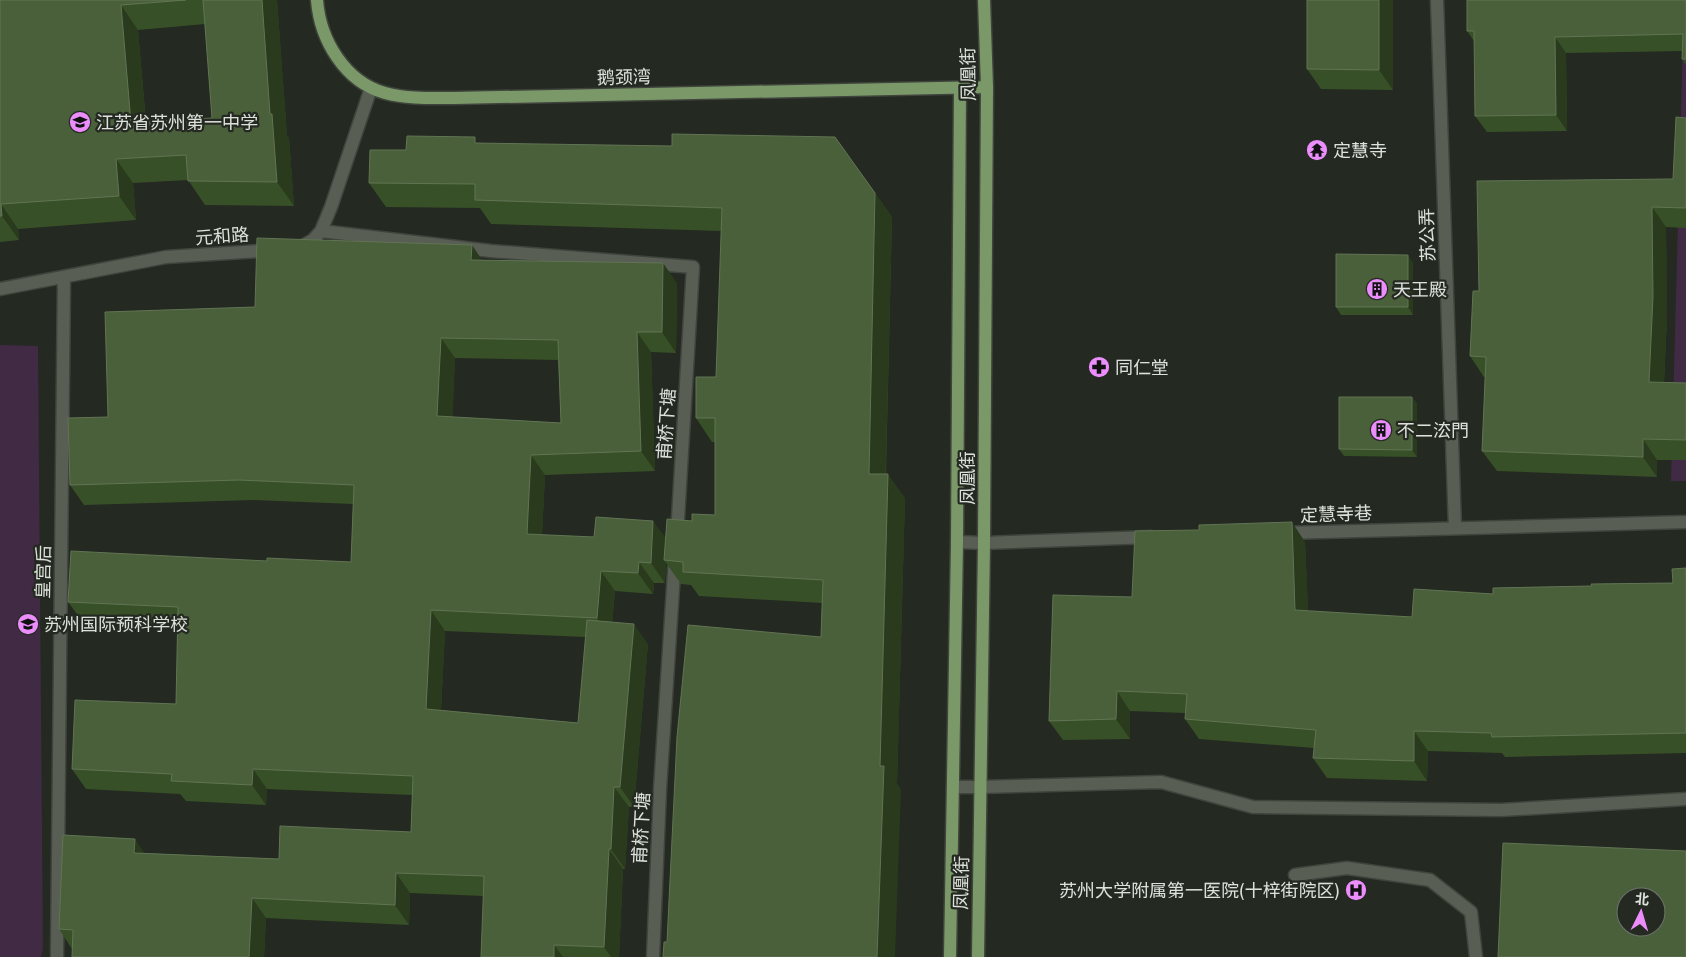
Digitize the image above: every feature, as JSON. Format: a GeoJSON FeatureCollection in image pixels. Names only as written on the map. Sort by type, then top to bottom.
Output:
{"type":"FeatureCollection","features":[{"type":"Feature","properties":{"kind":"main road","name":"鹅颈湾"},"geometry":{"type":"LineString","coordinates":[[317,0],[322,25],[330,45],[356,78],[371,88],[408,96],[454,98],[987,87]]}},
{"type":"Feature","properties":{"kind":"main road","name":"凤凰街"},"geometry":{"type":"LineString","coordinates":[[978,957],[984,542],[987,87],[984,0]]}},
{"type":"Feature","properties":{"kind":"main road","name":"凤凰街"},"geometry":{"type":"LineString","coordinates":[[950,957],[957,542],[960,88]]}},
{"type":"Feature","properties":{"kind":"street","name":"苏公弄"},"geometry":{"type":"LineString","coordinates":[[1437,0],[1455,528]]}},
{"type":"Feature","properties":{"kind":"street","name":"元和路"},"geometry":{"type":"LineString","coordinates":[[0,289],[166,258],[301,248],[313,240],[321,231],[331,207],[371,88]]}},
{"type":"Feature","properties":{"kind":"street","name":"甫桥下塘"},"geometry":{"type":"LineString","coordinates":[[321,231],[491,251],[693,267],[660,789],[653,957]]}},
{"type":"Feature","properties":{"kind":"street","name":"皇宫后"},"geometry":{"type":"LineString","coordinates":[[56,957],[64,277]]}},
{"type":"Feature","properties":{"kind":"street","name":"定慧寺巷"},"geometry":{"type":"LineString","coordinates":[[1271,534],[1686,522]]}},
{"type":"Feature","properties":{"kind":"street"},"geometry":{"type":"LineString","coordinates":[[957,542],[1162,537]]}},
{"type":"Feature","properties":{"kind":"street"},"geometry":{"type":"LineString","coordinates":[[953,787],[1161,782],[1254,807],[1501,810],[1686,799]]}},
{"type":"Feature","properties":{"kind":"street"},"geometry":{"type":"LineString","coordinates":[[1295,875],[1347,868],[1430,880],[1471,912],[1476,957]]}},
{"type":"Feature","properties":{"kind":"shaded area"},"geometry":{"type":"Polygon","coordinates":[[[1684,0],[1686,0],[1686,481],[1671,481],[1684,0]]]}},
{"type":"Feature","properties":{"kind":"shaded area","name":"苏州国际预科学校"},"geometry":{"type":"Polygon","coordinates":[[[0,345],[38,346],[43,949],[41,957],[0,957],[0,345]]]}},
{"type":"Feature","properties":{"kind":"building","name":"江苏省苏州第一中学"},"geometry":{"type":"Polygon","coordinates":[[[0,0],[186,0],[121,5],[131,123],[212,118],[203,0],[262,0],[277,182],[188,181],[186,155],[116,159],[119,196],[1,204],[2,216],[0,216],[0,0]]]}},
{"type":"Feature","properties":{"kind":"building"},"geometry":{"type":"Polygon","coordinates":[[[1307,0],[1379,0],[1379,70],[1307,69],[1307,0]]]}},
{"type":"Feature","properties":{"kind":"building"},"geometry":{"type":"Polygon","coordinates":[[[1467,0],[1686,0],[1686,59],[1682,59],[1683,34],[1555,37],[1556,115],[1475,116],[1474,31],[1467,31],[1467,0]]]}},
{"type":"Feature","properties":{"kind":"building"},"geometry":{"type":"Polygon","coordinates":[[[1676,117],[1686,118],[1686,208],[1652,207],[1653,297],[1649,382],[1686,383],[1686,440],[1643,439],[1643,457],[1482,451],[1486,357],[1470,356],[1473,291],[1479,291],[1477,181],[1673,179],[1676,117]]]}},
{"type":"Feature","properties":{"kind":"building"},"geometry":{"type":"Polygon","coordinates":[[[672,134],[835,137],[875,193],[869,474],[888,474],[880,766],[884,766],[877,957],[663,957],[664,942],[667,942],[677,737],[688,625],[821,637],[823,580],[683,572],[683,562],[664,560],[667,519],[692,521],[692,514],[715,515],[715,418],[696,418],[696,377],[716,377],[722,208],[475,200],[475,184],[369,183],[370,150],[406,150],[407,136],[475,137],[475,143],[672,146],[672,134]]]}},
{"type":"Feature","properties":{"kind":"building"},"geometry":{"type":"Polygon","coordinates":[[[257,238],[472,245],[471,260],[663,263],[662,332],[637,332],[641,451],[531,455],[527,534],[594,537],[596,517],[653,521],[651,563],[639,562],[638,573],[601,571],[597,618],[431,610],[426,709],[578,723],[587,620],[634,624],[620,787],[614,787],[604,947],[554,945],[554,957],[481,957],[484,876],[396,873],[395,905],[252,898],[249,957],[72,957],[73,930],[59,929],[63,835],[135,839],[134,853],[279,859],[280,826],[411,832],[413,776],[253,769],[252,785],[171,781],[172,774],[72,769],[75,700],[176,704],[178,607],[68,602],[71,551],[267,561],[267,558],[351,562],[354,485],[239,480],[70,485],[68,418],[108,417],[105,312],[255,307],[257,238]],[[441,338],[437,416],[561,423],[558,340],[441,338]]]}},
{"type":"Feature","properties":{"kind":"building","name":"天王殿"},"geometry":{"type":"Polygon","coordinates":[[[1336,254],[1408,255],[1408,307],[1336,307],[1336,254]]]}},
{"type":"Feature","properties":{"kind":"building","name":"不二㳒門"},"geometry":{"type":"Polygon","coordinates":[[[1339,397],[1412,397],[1412,450],[1339,449],[1339,397]]]}},
{"type":"Feature","properties":{"kind":"building"},"geometry":{"type":"Polygon","coordinates":[[[1292,522],[1295,610],[1412,617],[1414,589],[1493,594],[1493,588],[1673,583],[1672,569],[1686,568],[1686,733],[1492,737],[1491,733],[1414,731],[1414,761],[1313,758],[1316,730],[1185,719],[1187,694],[1117,691],[1116,719],[1049,721],[1053,595],[1132,597],[1135,531],[1199,530],[1199,525],[1292,522]]]}},
{"type":"Feature","properties":{"kind":"building"},"geometry":{"type":"Polygon","coordinates":[[[1503,843],[1686,851],[1686,957],[1498,957],[1503,843]]]}},
{"type":"Feature","properties":{"kind":"place","name":"江苏省苏州第一中学"},"geometry":{"type":"Point","coordinates":[80,122]}},
{"type":"Feature","properties":{"kind":"place","name":"定慧寺"},"geometry":{"type":"Point","coordinates":[1317,150]}},
{"type":"Feature","properties":{"kind":"place","name":"天王殿"},"geometry":{"type":"Point","coordinates":[1377,289]}},
{"type":"Feature","properties":{"kind":"place","name":"同仁堂"},"geometry":{"type":"Point","coordinates":[1099,367]}},
{"type":"Feature","properties":{"kind":"place","name":"不二㳒門"},"geometry":{"type":"Point","coordinates":[1381,430]}},
{"type":"Feature","properties":{"kind":"place","name":"苏州国际预科学校"},"geometry":{"type":"Point","coordinates":[28,624]}},
{"type":"Feature","properties":{"kind":"place","name":"苏州大学附属第一医院(十梓街院区)"},"geometry":{"type":"Point","coordinates":[1356,890]}}]}
